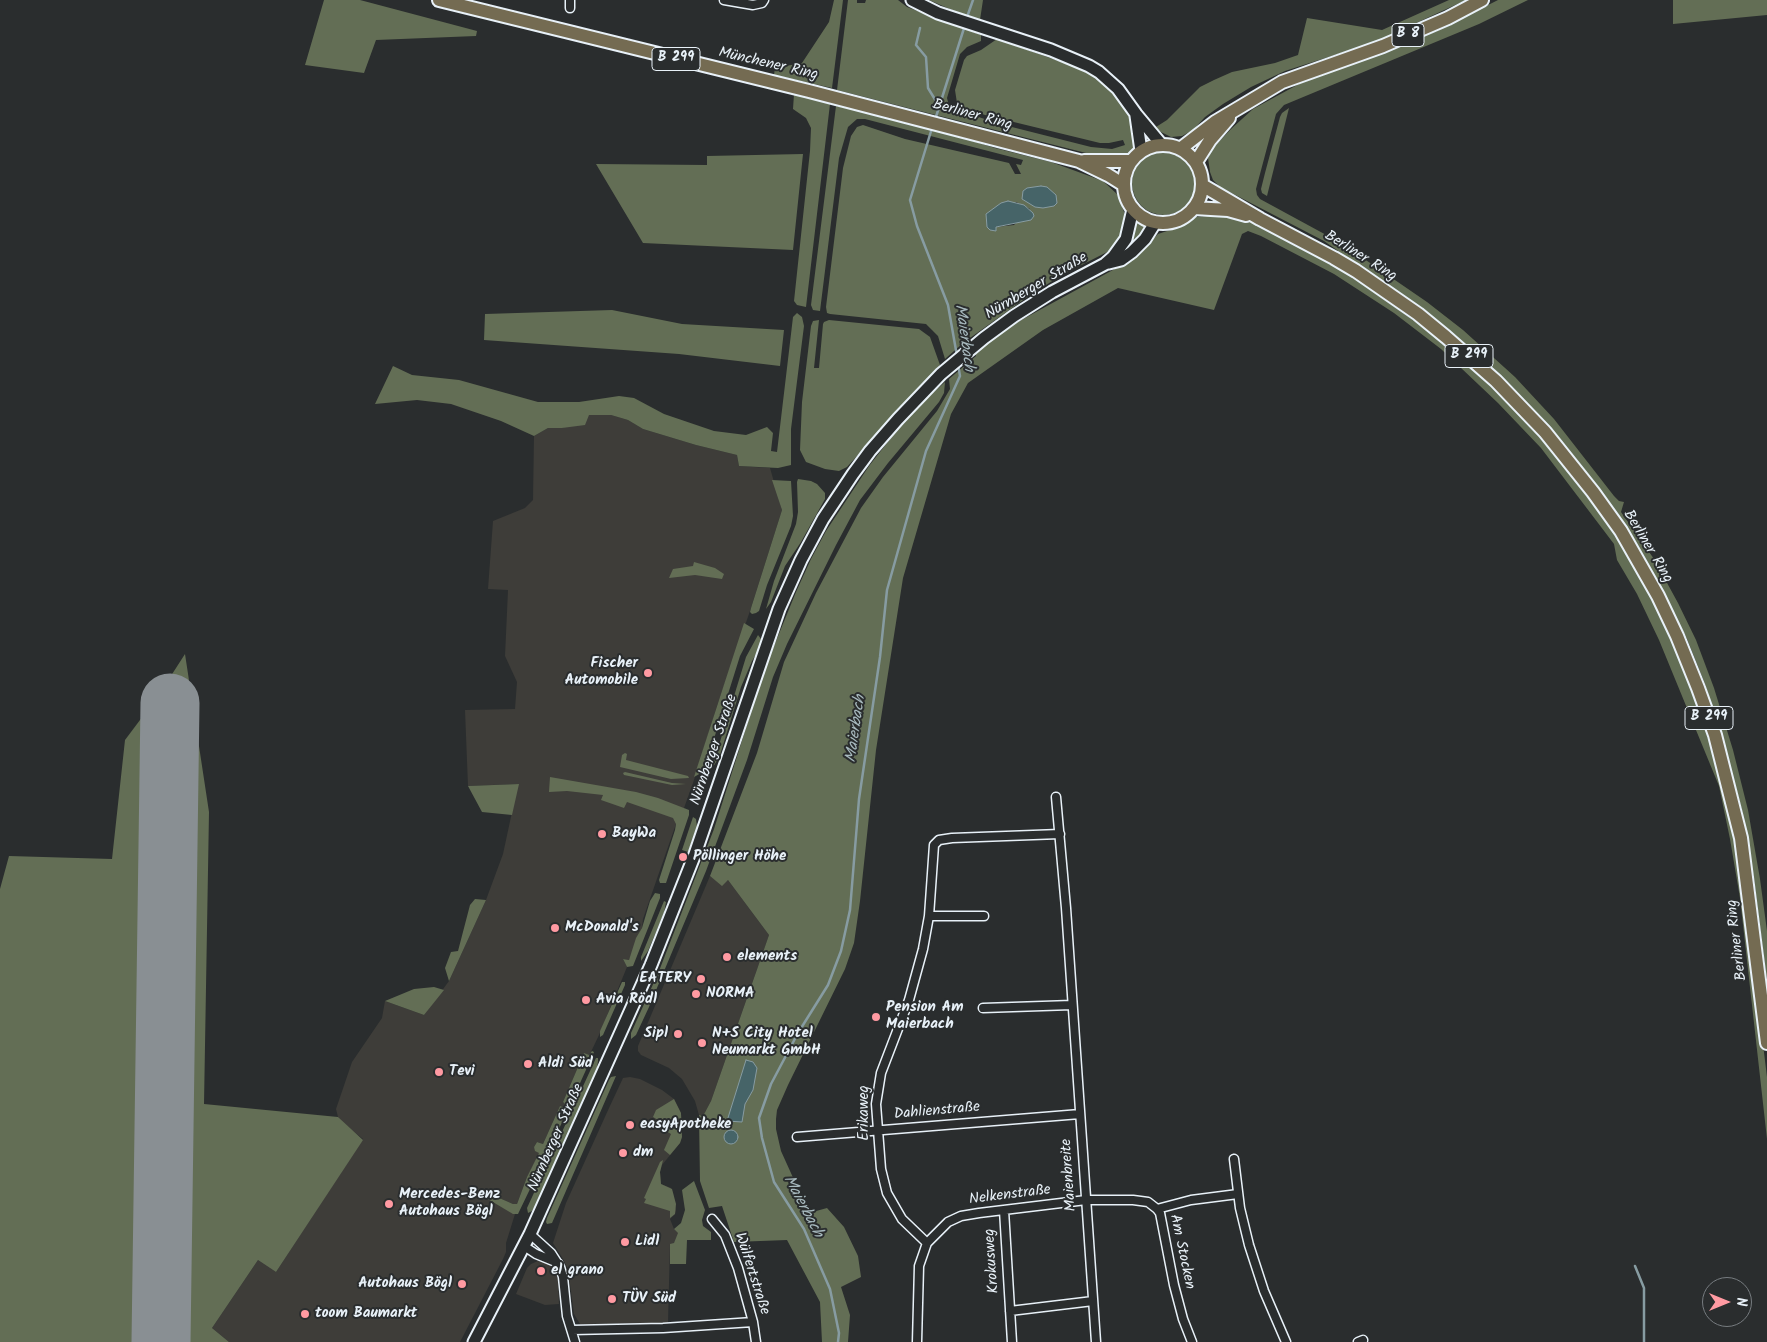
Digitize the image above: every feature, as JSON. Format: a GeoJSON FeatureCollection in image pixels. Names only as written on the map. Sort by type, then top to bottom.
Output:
{"type":"FeatureCollection","features":[{"type":"Feature","properties":{"kind":"main road","name":"Münchener Ring"},"geometry":{"type":"LineString","coordinates":[[439,0],[914,118]]}},
{"type":"Feature","properties":{"kind":"main road"},"geometry":{"type":"LineString","coordinates":[[912,0],[927,9],[1051,50],[1089,66],[1099,72],[1118,89],[1161,144]]}},
{"type":"Feature","properties":{"kind":"main road","name":"B 8"},"geometry":{"type":"LineString","coordinates":[[1180,148],[1215,122],[1282,82],[1383,46],[1448,18],[1482,0]]}},
{"type":"Feature","properties":{"kind":"main road","name":"B 8"},"geometry":{"type":"LineString","coordinates":[[1196,162],[1210,140],[1237,110]]}},
{"type":"Feature","properties":{"kind":"main road"},"geometry":{"type":"LineString","coordinates":[[1136,114],[1141,151]]}},
{"type":"Feature","properties":{"kind":"main road","name":"Berliner Ring"},"geometry":{"type":"LineString","coordinates":[[914,118],[1079,161],[1124,185]]}},
{"type":"Feature","properties":{"kind":"main road"},"geometry":{"type":"LineString","coordinates":[[1161,144],[1180,148],[1196,162],[1201,173],[1200,197],[1194,208],[1186,216],[1175,221],[1155,223],[1142,217],[1133,209],[1127,199],[1124,185],[1125,174],[1131,161],[1141,151],[1151,146],[1161,144]]}},
{"type":"Feature","properties":{"kind":"main road","name":"Berliner Ring"},"geometry":{"type":"LineString","coordinates":[[1079,161],[1131,161]]}},
{"type":"Feature","properties":{"kind":"main road","name":"Berliner Ring"},"geometry":{"type":"LineString","coordinates":[[1202,185],[1356,271],[1418,314],[1473,359],[1561,451],[1594,492],[1625,538],[1658,596],[1677,636],[1715,735],[1741,838],[1767,1043]]}},
{"type":"Feature","properties":{"kind":"main road","name":"Berliner Ring"},"geometry":{"type":"LineString","coordinates":[[1194,208],[1228,210],[1260,219]]}},
{"type":"Feature","properties":{"kind":"main road","name":"Nürnberger Straße"},"geometry":{"type":"LineString","coordinates":[[1105,264],[1118,252],[1126,239],[1133,209]]}},
{"type":"Feature","properties":{"kind":"main road","name":"Nürnberger Straße"},"geometry":{"type":"LineString","coordinates":[[474,1342],[530,1234],[645,978],[678,900],[779,609],[801,560],[823,519],[853,474],[898,419],[941,374],[970,349],[1039,300],[1105,264],[1126,257],[1145,239],[1155,223]]}},
{"type":"Feature","properties":{"kind":"street"},"geometry":{"type":"LineString","coordinates":[[724,0],[753,5],[763,2]]}},
{"type":"Feature","properties":{"kind":"street","name":"Maienbreite"},"geometry":{"type":"LineString","coordinates":[[1056,797],[1096,1342]]}},
{"type":"Feature","properties":{"kind":"street","name":"Erikaweg"},"geometry":{"type":"LineString","coordinates":[[927,1243],[902,1219],[890,1200],[881,1169],[876,1104],[878,1084],[884,1062],[909,1000],[920,966],[929,916],[933,849],[936,842],[952,838],[1060,834]]}},
{"type":"Feature","properties":{"kind":"street"},"geometry":{"type":"LineString","coordinates":[[929,916],[984,916]]}},
{"type":"Feature","properties":{"kind":"street"},"geometry":{"type":"LineString","coordinates":[[983,1008],[1072,1005]]}},
{"type":"Feature","properties":{"kind":"street","name":"Dahlienstraße"},"geometry":{"type":"LineString","coordinates":[[797,1137],[1080,1114]]}},
{"type":"Feature","properties":{"kind":"street"},"geometry":{"type":"LineString","coordinates":[[1234,1159],[1245,1231],[1264,1291],[1286,1342]]}},
{"type":"Feature","properties":{"kind":"street"},"geometry":{"type":"LineString","coordinates":[[1157,1209],[1191,1200],[1238,1194]]}},
{"type":"Feature","properties":{"kind":"street","name":"Am Stocken"},"geometry":{"type":"LineString","coordinates":[[1086,1200],[1133,1200],[1148,1202],[1157,1209],[1163,1220],[1177,1300],[1192,1342]]}},
{"type":"Feature","properties":{"kind":"street","name":"Nelkenstraße"},"geometry":{"type":"LineString","coordinates":[[918,1342],[918,1274],[921,1258],[927,1243],[940,1229],[954,1219],[969,1214],[1086,1200]]}},
{"type":"Feature","properties":{"kind":"street","name":"Krokusweg"},"geometry":{"type":"LineString","coordinates":[[1004,1210],[1012,1342]]}},
{"type":"Feature","properties":{"kind":"street","name":"Wülfertstraße"},"geometry":{"type":"LineString","coordinates":[[712,1219],[718,1224],[725,1235],[738,1268],[753,1322],[756,1342]]}},
{"type":"Feature","properties":{"kind":"street"},"geometry":{"type":"LineString","coordinates":[[530,1234],[548,1250],[558,1263],[563,1277],[565,1306],[575,1342]]}},
{"type":"Feature","properties":{"kind":"street"},"geometry":{"type":"LineString","coordinates":[[524,1246],[536,1254],[558,1263]]}},
{"type":"Feature","properties":{"kind":"street","name":"Krokusweg"},"geometry":{"type":"LineString","coordinates":[[1010,1311],[1093,1301]]}},
{"type":"Feature","properties":{"kind":"street"},"geometry":{"type":"LineString","coordinates":[[572,1330],[663,1328],[753,1322]]}},
{"type":"Feature","properties":{"kind":"shaded area"},"geometry":{"type":"Polygon","coordinates":[[[589,415],[611,415],[628,420],[643,429],[737,455],[739,466],[770,468],[782,510],[693,783],[676,824],[643,919],[642,928],[629,960],[623,959],[627,967],[589,1056],[584,1053],[563,1102],[566,1105],[565,1107],[560,1106],[543,1144],[537,1142],[534,1147],[540,1153],[527,1177],[517,1204],[479,1189],[478,1193],[515,1214],[503,1259],[460,1342],[229,1342],[212,1328],[258,1260],[276,1272],[363,1139],[343,1123],[338,1117],[336,1109],[352,1062],[382,1018],[385,1001],[424,1015],[449,981],[486,900],[503,854],[518,784],[468,786],[465,710],[515,709],[517,682],[505,656],[508,590],[488,589],[493,521],[525,508],[533,500],[534,436],[548,428],[562,428],[589,415]]]}},
{"type":"Feature","properties":{"kind":"shaded area"},"geometry":{"type":"Polygon","coordinates":[[[710,876],[722,885],[728,880],[769,935],[711,1101],[703,1116],[699,1115],[695,1101],[682,1079],[669,1068],[641,1055],[638,1051],[638,1046],[710,876]]]}},
{"type":"Feature","properties":{"kind":"shaded area"},"geometry":{"type":"Polygon","coordinates":[[[623,1078],[640,1079],[662,1090],[674,1099],[681,1113],[682,1137],[680,1143],[662,1165],[660,1172],[661,1184],[671,1188],[673,1193],[676,1210],[670,1219],[674,1229],[679,1233],[674,1244],[670,1244],[668,1323],[580,1324],[574,1314],[568,1269],[553,1243],[566,1203],[609,1108],[623,1078]]]}},
{"type":"Feature","properties":{"kind":"shaded area"},"geometry":{"type":"Polygon","coordinates":[[[538,1261],[548,1263],[556,1271],[559,1304],[545,1305],[516,1294],[527,1268],[538,1261]]]}},
{"type":"Feature","properties":{"kind":"green space"},"geometry":{"type":"Polygon","coordinates":[[[324,0],[360,0],[477,31],[476,36],[376,40],[364,73],[305,65],[324,0]]]}},
{"type":"Feature","properties":{"kind":"green space"},"geometry":{"type":"Polygon","coordinates":[[[834,0],[843,0],[832,88],[774,75],[775,68],[802,63],[829,22],[834,0]]]}},
{"type":"Feature","properties":{"kind":"green space"},"geometry":{"type":"Polygon","coordinates":[[[848,0],[857,0],[857,3],[865,3],[866,0],[898,0],[907,7],[981,35],[981,41],[967,47],[960,54],[947,98],[951,108],[1000,124],[1091,147],[1112,149],[1125,145],[1123,140],[1100,143],[985,115],[957,103],[955,90],[964,60],[967,56],[981,50],[997,39],[1081,69],[1101,81],[1114,92],[1128,113],[1132,122],[1134,147],[1131,152],[1124,156],[1104,156],[1086,153],[837,90],[848,0]]]}},
{"type":"Feature","properties":{"kind":"green space"},"geometry":{"type":"Polygon","coordinates":[[[929,0],[983,0],[980,20],[959,13],[929,0]]]}},
{"type":"Feature","properties":{"kind":"green space"},"geometry":{"type":"Polygon","coordinates":[[[1449,0],[1466,0],[1375,42],[1285,71],[1251,87],[1223,104],[1205,117],[1193,130],[1182,136],[1171,137],[1156,127],[1167,120],[1200,87],[1232,72],[1275,63],[1298,55],[1307,18],[1382,30],[1449,0]]]}},
{"type":"Feature","properties":{"kind":"green space"},"geometry":{"type":"Polygon","coordinates":[[[1498,0],[1528,0],[1479,24],[1284,105],[1276,114],[1256,189],[1257,195],[1260,199],[1341,243],[1427,302],[1463,330],[1515,377],[1554,419],[1614,496],[1619,501],[1624,502],[1621,512],[1654,559],[1696,640],[1714,688],[1733,750],[1748,810],[1760,879],[1767,931],[1767,982],[1754,879],[1742,810],[1723,741],[1705,684],[1687,639],[1662,589],[1627,530],[1596,485],[1553,432],[1510,385],[1471,350],[1428,314],[1324,241],[1220,187],[1213,180],[1210,172],[1208,158],[1212,149],[1253,109],[1299,84],[1437,31],[1498,0]]]}},
{"type":"Feature","properties":{"kind":"green space"},"geometry":{"type":"Polygon","coordinates":[[[1673,0],[1767,0],[1767,15],[1673,24],[1673,0]]]}},
{"type":"Feature","properties":{"kind":"green space"},"geometry":{"type":"Polygon","coordinates":[[[794,94],[830,104],[806,307],[797,305],[794,301],[811,128],[806,118],[793,109],[794,94]]]}},
{"type":"Feature","properties":{"kind":"green space"},"geometry":{"type":"Polygon","coordinates":[[[836,106],[871,113],[1051,162],[1103,181],[1118,195],[1124,212],[1125,224],[1113,249],[1060,276],[1026,298],[963,343],[945,359],[938,336],[926,324],[827,313],[826,307],[843,168],[851,136],[857,127],[863,125],[905,139],[1009,163],[1015,174],[1021,174],[1016,164],[1021,165],[1023,160],[865,119],[857,119],[848,127],[839,158],[820,311],[813,310],[811,305],[836,106]],[[1016,202],[996,227],[1014,225],[1030,209],[1016,202]]]}},
{"type":"Feature","properties":{"kind":"green space"},"geometry":{"type":"Polygon","coordinates":[[[1289,108],[1267,196],[1262,193],[1261,189],[1280,117],[1289,108]]]}},
{"type":"Feature","properties":{"kind":"green space"},"geometry":{"type":"Polygon","coordinates":[[[1164,151],[1176,153],[1187,160],[1194,171],[1196,183],[1194,195],[1187,206],[1176,213],[1164,215],[1152,213],[1141,206],[1134,195],[1132,183],[1134,171],[1141,160],[1152,153],[1164,151]]]}},
{"type":"Feature","properties":{"kind":"green space"},"geometry":{"type":"Polygon","coordinates":[[[803,154],[793,250],[643,243],[596,164],[707,165],[707,156],[803,154]]]}},
{"type":"Feature","properties":{"kind":"green space"},"geometry":{"type":"Polygon","coordinates":[[[1218,215],[1236,217],[1250,222],[1315,254],[1355,279],[1443,341],[1485,377],[1526,419],[1578,481],[1632,562],[1667,624],[1703,715],[1731,819],[1744,889],[1767,1077],[1767,1139],[1740,898],[1719,786],[1659,640],[1637,594],[1617,560],[1614,544],[1541,448],[1498,403],[1441,349],[1394,313],[1334,274],[1248,231],[1242,234],[1214,310],[1118,288],[1043,330],[968,383],[951,414],[903,578],[876,750],[854,943],[845,969],[777,1110],[776,1129],[781,1151],[809,1213],[827,1208],[844,1227],[858,1256],[861,1277],[841,1287],[850,1315],[848,1342],[822,1342],[820,1302],[787,1240],[734,1242],[722,1206],[709,1208],[700,1181],[699,1115],[703,1116],[711,1101],[769,935],[728,880],[722,886],[710,876],[757,753],[784,662],[816,593],[861,508],[883,477],[937,411],[950,389],[949,379],[976,356],[975,352],[1014,324],[1133,259],[1158,234],[1182,226],[1196,217],[1218,215]]]}},
{"type":"Feature","properties":{"kind":"green space"},"geometry":{"type":"Polygon","coordinates":[[[1136,222],[1147,227],[1138,240],[1127,249],[1136,222]]]}},
{"type":"Feature","properties":{"kind":"green space"},"geometry":{"type":"Polygon","coordinates":[[[612,310],[682,324],[784,330],[780,366],[679,354],[484,340],[485,314],[612,310]]]}},
{"type":"Feature","properties":{"kind":"green space"},"geometry":{"type":"Polygon","coordinates":[[[797,313],[802,317],[804,326],[791,429],[791,465],[778,468],[739,466],[737,455],[643,429],[628,420],[611,415],[589,415],[585,425],[548,428],[534,436],[501,421],[451,404],[417,400],[375,404],[393,366],[412,375],[459,380],[538,402],[579,402],[619,396],[634,398],[664,414],[714,431],[746,435],[767,427],[773,433],[771,451],[777,452],[793,317],[797,313]]]}},
{"type":"Feature","properties":{"kind":"green space"},"geometry":{"type":"Polygon","coordinates":[[[819,320],[814,368],[819,368],[823,324],[829,320],[919,329],[930,337],[940,365],[847,467],[839,471],[825,469],[806,462],[800,450],[802,402],[811,326],[813,321],[819,320]]]}},
{"type":"Feature","properties":{"kind":"green space"},"geometry":{"type":"Polygon","coordinates":[[[945,382],[944,393],[939,402],[860,500],[787,644],[773,677],[747,760],[706,871],[649,1007],[636,1035],[631,1039],[631,1033],[659,971],[714,829],[765,668],[811,559],[826,531],[869,466],[901,425],[945,382]]]}},
{"type":"Feature","properties":{"kind":"green space"},"geometry":{"type":"Polygon","coordinates":[[[798,479],[817,484],[825,493],[825,499],[785,566],[771,602],[766,609],[774,581],[796,524],[798,479]]]}},
{"type":"Feature","properties":{"kind":"green space"},"geometry":{"type":"Polygon","coordinates":[[[772,480],[791,481],[793,516],[759,611],[752,614],[750,612],[751,608],[782,510],[772,480]]]}},
{"type":"Feature","properties":{"kind":"green space"},"geometry":{"type":"Polygon","coordinates":[[[694,562],[715,568],[724,574],[722,579],[695,575],[669,578],[673,569],[693,566],[694,562]]]}},
{"type":"Feature","properties":{"kind":"green space"},"geometry":{"type":"Polygon","coordinates":[[[744,623],[754,629],[740,656],[706,764],[701,773],[694,777],[744,623]]]}},
{"type":"Feature","properties":{"kind":"green space"},"geometry":{"type":"Polygon","coordinates":[[[758,635],[761,639],[760,648],[741,687],[719,758],[708,774],[719,745],[746,657],[758,635]]]}},
{"type":"Feature","properties":{"kind":"green space"},"geometry":{"type":"Polygon","coordinates":[[[185,654],[209,812],[204,1104],[338,1117],[363,1140],[276,1272],[258,1260],[212,1328],[229,1342],[168,1342],[176,685],[162,707],[154,1342],[0,1342],[0,889],[9,856],[112,859],[125,740],[158,696],[185,654]]]}},
{"type":"Feature","properties":{"kind":"green space"},"geometry":{"type":"Polygon","coordinates":[[[627,754],[626,760],[688,776],[689,778],[671,779],[620,767],[622,755],[627,754]]]}},
{"type":"Feature","properties":{"kind":"green space"},"geometry":{"type":"Polygon","coordinates":[[[623,773],[672,783],[686,784],[672,785],[624,775],[623,773]]]}},
{"type":"Feature","properties":{"kind":"green space"},"geometry":{"type":"Polygon","coordinates":[[[550,777],[636,792],[689,810],[689,815],[666,883],[660,883],[659,880],[675,830],[676,824],[673,818],[627,802],[624,808],[601,800],[603,795],[567,791],[549,792],[550,777]]]}},
{"type":"Feature","properties":{"kind":"green space"},"geometry":{"type":"Polygon","coordinates":[[[519,784],[512,815],[482,812],[468,786],[519,784]]]}},
{"type":"Feature","properties":{"kind":"green space"},"geometry":{"type":"Polygon","coordinates":[[[693,817],[696,819],[697,827],[688,852],[682,850],[693,817]]]}},
{"type":"Feature","properties":{"kind":"green space"},"geometry":{"type":"Polygon","coordinates":[[[655,893],[660,894],[660,898],[633,966],[627,967],[623,959],[629,960],[636,938],[642,928],[650,901],[655,893]]]}},
{"type":"Feature","properties":{"kind":"green space"},"geometry":{"type":"Polygon","coordinates":[[[475,899],[486,900],[449,981],[445,968],[451,952],[458,951],[470,905],[475,899]]]}},
{"type":"Feature","properties":{"kind":"green space"},"geometry":{"type":"Polygon","coordinates":[[[664,901],[666,902],[664,913],[648,951],[641,961],[641,957],[664,901]]]}},
{"type":"Feature","properties":{"kind":"green space"},"geometry":{"type":"Polygon","coordinates":[[[622,982],[625,982],[625,985],[603,1035],[600,1037],[600,1031],[622,982]]]}},
{"type":"Feature","properties":{"kind":"green space"},"geometry":{"type":"Polygon","coordinates":[[[434,987],[444,990],[424,1015],[385,1001],[414,989],[434,987]]]}},
{"type":"Feature","properties":{"kind":"green space"},"geometry":{"type":"Polygon","coordinates":[[[592,1051],[594,1052],[572,1101],[566,1105],[563,1102],[584,1053],[589,1055],[592,1051]]]}},
{"type":"Feature","properties":{"kind":"green space"},"geometry":{"type":"Polygon","coordinates":[[[596,1058],[598,1058],[597,1068],[535,1207],[528,1213],[527,1208],[596,1058]]]}},
{"type":"Feature","properties":{"kind":"green space"},"geometry":{"type":"Polygon","coordinates":[[[616,1076],[552,1223],[547,1224],[547,1218],[609,1080],[611,1077],[616,1076]]]}},
{"type":"Feature","properties":{"kind":"green space"},"geometry":{"type":"Polygon","coordinates":[[[674,1099],[681,1113],[682,1137],[680,1143],[670,1155],[664,1150],[671,1134],[666,1131],[668,1126],[653,1117],[656,1110],[674,1099]]]}},
{"type":"Feature","properties":{"kind":"green space"},"geometry":{"type":"Polygon","coordinates":[[[560,1106],[566,1108],[567,1112],[518,1214],[513,1214],[476,1192],[476,1189],[479,1189],[517,1204],[527,1177],[539,1153],[535,1151],[534,1147],[537,1142],[543,1144],[560,1106]]]}},
{"type":"Feature","properties":{"kind":"green space"},"geometry":{"type":"Polygon","coordinates":[[[663,1160],[660,1172],[661,1184],[672,1189],[676,1204],[675,1214],[670,1218],[670,1211],[644,1203],[646,1199],[644,1198],[660,1162],[663,1160]]]}},
{"type":"Feature","properties":{"kind":"green space"},"geometry":{"type":"Polygon","coordinates":[[[694,1181],[705,1210],[702,1220],[703,1226],[711,1232],[711,1240],[687,1240],[686,1264],[670,1264],[670,1244],[674,1243],[678,1233],[674,1229],[681,1223],[685,1210],[682,1190],[694,1181]]]}},
{"type":"Feature","properties":{"kind":"water"},"geometry":{"type":"Polygon","coordinates":[[[1047,187],[1056,195],[1057,203],[1054,206],[1035,207],[1022,199],[1023,191],[1027,188],[1047,187]]]}},
{"type":"Feature","properties":{"kind":"water"},"geometry":{"type":"Polygon","coordinates":[[[1008,201],[1024,205],[1034,216],[1031,220],[996,227],[996,231],[990,230],[987,227],[986,214],[1001,203],[1008,201]]]}},
{"type":"Feature","properties":{"kind":"water"},"geometry":{"type":"Polygon","coordinates":[[[746,1060],[753,1062],[757,1068],[753,1090],[745,1104],[742,1122],[727,1121],[746,1060]]]}},
{"type":"Feature","properties":{"kind":"water"},"geometry":{"type":"Polygon","coordinates":[[[728,1130],[734,1130],[738,1137],[734,1144],[728,1144],[724,1140],[724,1134],[728,1130]]]}},
{"type":"Feature","properties":{"kind":"waterway","name":"Maierbach"},"geometry":{"type":"LineString","coordinates":[[966,20],[973,0]]}},
{"type":"Feature","properties":{"kind":"waterway","name":"Maierbach"},"geometry":{"type":"LineString","coordinates":[[935,120],[965,25]]}},
{"type":"Feature","properties":{"kind":"waterway","name":"Maierbach"},"geometry":{"type":"LineString","coordinates":[[920,28],[916,45],[926,57],[928,88],[939,106]]}},
{"type":"Feature","properties":{"kind":"waterway","name":"Maierbach"},"geometry":{"type":"LineString","coordinates":[[932,128],[910,200],[917,226],[948,305],[957,356]]}},
{"type":"Feature","properties":{"kind":"waterway","name":"Maierbach"},"geometry":{"type":"LineString","coordinates":[[838,1342],[839,1333],[830,1289],[804,1229],[774,1182],[762,1138],[759,1118],[771,1084],[798,1033],[828,985],[841,951],[850,910],[859,799],[880,657],[887,590],[926,451],[960,376],[958,364]]}},
{"type":"Feature","properties":{"kind":"waterway"},"geometry":{"type":"LineString","coordinates":[[1635,1266],[1644,1288],[1644,1342]]}},
{"type":"Feature","properties":{"kind":"runway"},"geometry":{"type":"LineString","coordinates":[[161,1342],[170,703]]}},
{"type":"Feature","properties":{"kind":"place","name":"Fischer Automobile"},"geometry":{"type":"Point","coordinates":[648,673]}},
{"type":"Feature","properties":{"kind":"place","name":"BayWa"},"geometry":{"type":"Point","coordinates":[602,834]}},
{"type":"Feature","properties":{"kind":"place","name":"Pöllinger Höhe"},"geometry":{"type":"Point","coordinates":[683,857]}},
{"type":"Feature","properties":{"kind":"place","name":"McDonald's"},"geometry":{"type":"Point","coordinates":[555,928]}},
{"type":"Feature","properties":{"kind":"place","name":"elements"},"geometry":{"type":"Point","coordinates":[727,957]}},
{"type":"Feature","properties":{"kind":"place","name":"EATERY"},"geometry":{"type":"Point","coordinates":[701,979]}},
{"type":"Feature","properties":{"kind":"place","name":"NORMA"},"geometry":{"type":"Point","coordinates":[696,994]}},
{"type":"Feature","properties":{"kind":"place","name":"Avia Rödl"},"geometry":{"type":"Point","coordinates":[586,1000]}},
{"type":"Feature","properties":{"kind":"place","name":"Pension Am Maierbach"},"geometry":{"type":"Point","coordinates":[876,1017]}},
{"type":"Feature","properties":{"kind":"place","name":"Sipl"},"geometry":{"type":"Point","coordinates":[678,1034]}},
{"type":"Feature","properties":{"kind":"place","name":"N+S City Hotel Neumarkt GmbH"},"geometry":{"type":"Point","coordinates":[702,1043]}},
{"type":"Feature","properties":{"kind":"place","name":"Aldi Süd"},"geometry":{"type":"Point","coordinates":[528,1064]}},
{"type":"Feature","properties":{"kind":"place","name":"Tevi"},"geometry":{"type":"Point","coordinates":[439,1072]}},
{"type":"Feature","properties":{"kind":"place","name":"easyApotheke"},"geometry":{"type":"Point","coordinates":[630,1125]}},
{"type":"Feature","properties":{"kind":"place","name":"dm"},"geometry":{"type":"Point","coordinates":[623,1153]}},
{"type":"Feature","properties":{"kind":"place","name":"Mercedes-Benz Autohaus Bögl"},"geometry":{"type":"Point","coordinates":[389,1204]}},
{"type":"Feature","properties":{"kind":"place","name":"Lidl"},"geometry":{"type":"Point","coordinates":[625,1242]}},
{"type":"Feature","properties":{"kind":"place","name":"el grano"},"geometry":{"type":"Point","coordinates":[541,1271]}},
{"type":"Feature","properties":{"kind":"place","name":"Autohaus Bögl"},"geometry":{"type":"Point","coordinates":[462,1284]}},
{"type":"Feature","properties":{"kind":"place","name":"TÜV Süd"},"geometry":{"type":"Point","coordinates":[612,1299]}},
{"type":"Feature","properties":{"kind":"place","name":"toom Baumarkt"},"geometry":{"type":"Point","coordinates":[305,1314]}}]}
